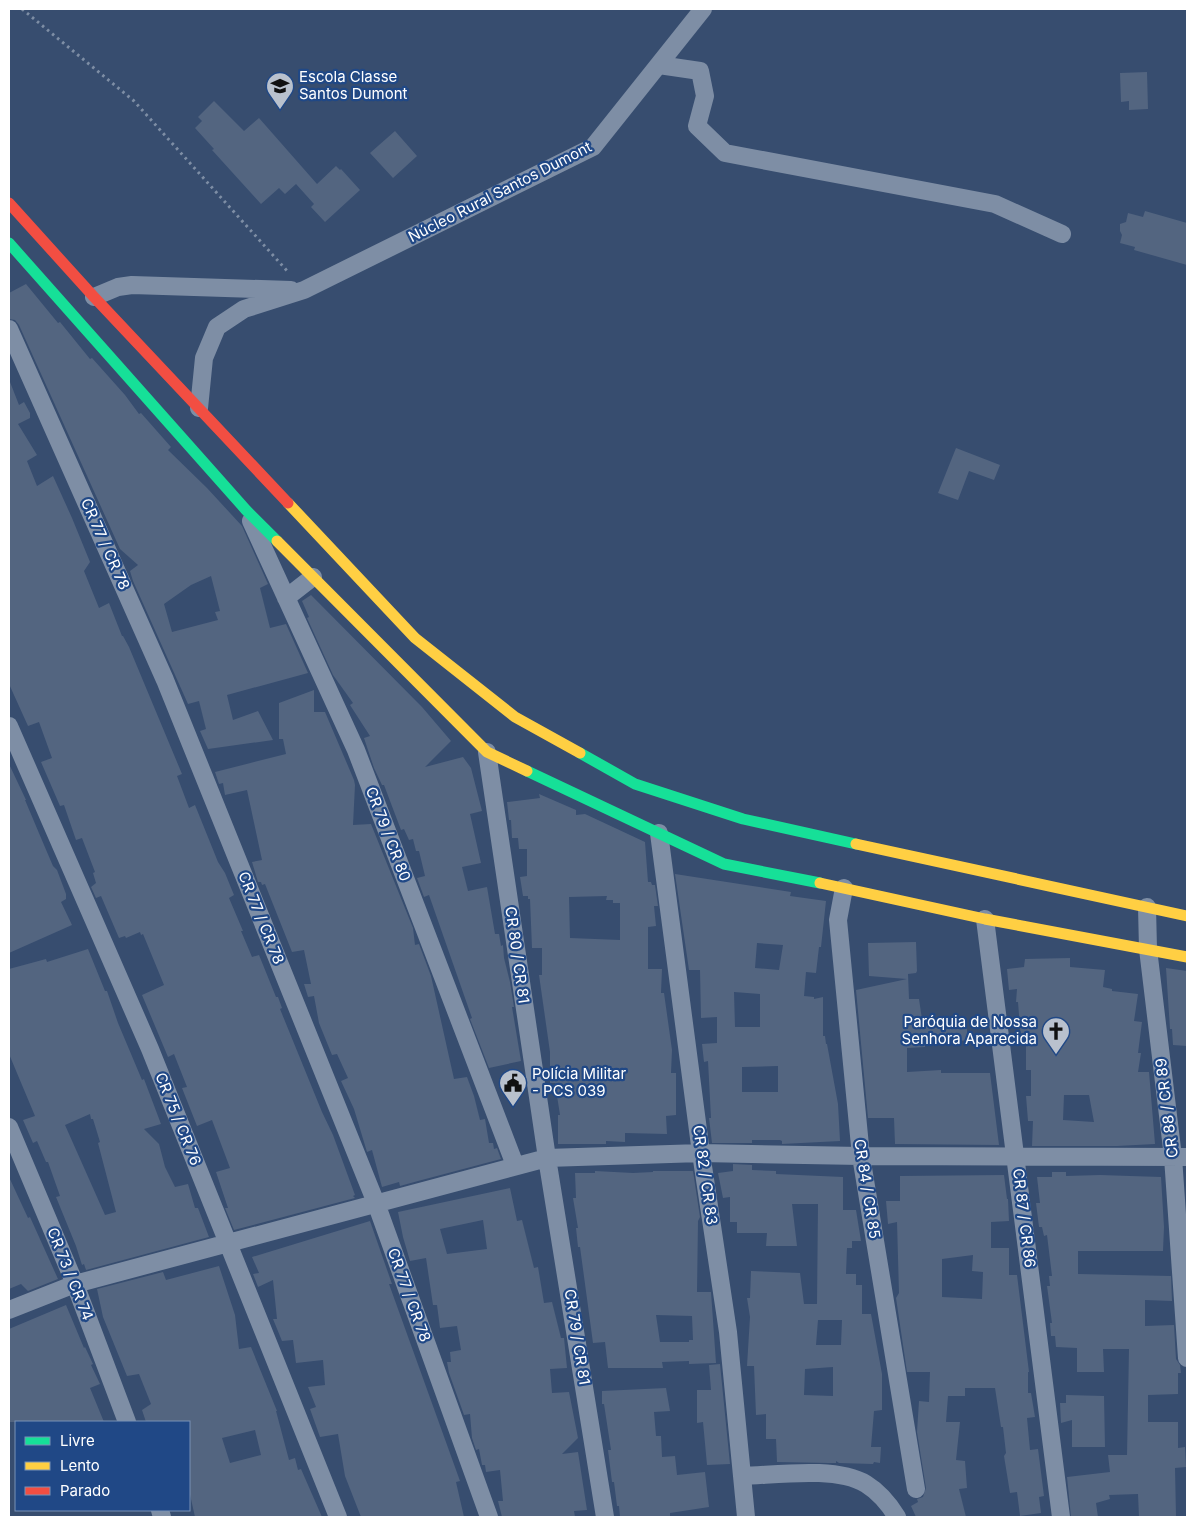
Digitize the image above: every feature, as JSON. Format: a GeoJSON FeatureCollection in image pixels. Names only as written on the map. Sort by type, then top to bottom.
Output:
{"type":"FeatureCollection","features":[{"type":"Feature","properties":{"kind":"street","name":"Núcleo Rural Santos Dumont"},"geometry":{"type":"LineString","coordinates":[[200,408],[204,358],[217,328],[244,309],[304,290],[593,147],[703,9]]}},
{"type":"Feature","properties":{"kind":"street"},"geometry":{"type":"LineString","coordinates":[[659,65],[700,71],[705,96],[697,126],[725,153],[995,204],[1062,234]]}},
{"type":"Feature","properties":{"kind":"street"},"geometry":{"type":"LineString","coordinates":[[9,203],[94,297],[415,638],[515,717],[635,784],[743,819],[1187,916]]}},
{"type":"Feature","properties":{"kind":"street"},"geometry":{"type":"LineString","coordinates":[[9,243],[246,510],[488,752],[724,864],[985,919],[1187,957]]}},
{"type":"Feature","properties":{"kind":"street","name":"Núcleo Rural Santos Dumont"},"geometry":{"type":"LineString","coordinates":[[94,297],[118,287],[132,284],[304,290]]}},
{"type":"Feature","properties":{"kind":"street","name":"CR 77 / CR 78"},"geometry":{"type":"LineString","coordinates":[[9,329],[165,680],[376,1203],[489,1517]]}},
{"type":"Feature","properties":{"kind":"street","name":"CR 79 / CR 80"},"geometry":{"type":"LineString","coordinates":[[246,510],[356,750],[515,1165]]}},
{"type":"Feature","properties":{"kind":"street"},"geometry":{"type":"LineString","coordinates":[[286,598],[313,577]]}},
{"type":"Feature","properties":{"kind":"street","name":"CR 75 / CR 76"},"geometry":{"type":"LineString","coordinates":[[9,726],[150,1048],[338,1517]]}},
{"type":"Feature","properties":{"kind":"street","name":"CR 80 / CR 81"},"geometry":{"type":"LineString","coordinates":[[488,752],[547,1158]]}},
{"type":"Feature","properties":{"kind":"street","name":"CR 82 / CR 83"},"geometry":{"type":"LineString","coordinates":[[660,833],[701,1153],[728,1332],[746,1517]]}},
{"type":"Feature","properties":{"kind":"street","name":"CR 84 / CR 85"},"geometry":{"type":"LineString","coordinates":[[844,888],[838,920],[861,1156],[916,1489]]}},
{"type":"Feature","properties":{"kind":"street","name":"CR 88 / CR 89"},"geometry":{"type":"LineString","coordinates":[[1147,907],[1148,949],[1180,1157],[1187,1358]]}},
{"type":"Feature","properties":{"kind":"street","name":"CR 87 / CR 86"},"geometry":{"type":"LineString","coordinates":[[985,919],[1061,1517]]}},
{"type":"Feature","properties":{"kind":"street","name":"CR 73 / CR 74"},"geometry":{"type":"LineString","coordinates":[[9,1127],[75,1284],[127,1421]]}},
{"type":"Feature","properties":{"kind":"street"},"geometry":{"type":"LineString","coordinates":[[9,1310],[75,1284],[547,1158],[701,1153],[861,1156],[1180,1157]]}},
{"type":"Feature","properties":{"kind":"street","name":"CR 79 / CR 81"},"geometry":{"type":"LineString","coordinates":[[547,1158],[605,1517]]}},
{"type":"Feature","properties":{"kind":"street"},"geometry":{"type":"LineString","coordinates":[[742,1476],[814,1473],[842,1476],[865,1483],[886,1500],[898,1517]]}},
{"type":"Feature","properties":{"kind":"path"},"geometry":{"type":"LineString","coordinates":[[22,9],[134,101],[304,290]]}},
{"type":"Feature","properties":{"kind":"building"},"geometry":{"type":"Polygon","coordinates":[[[1147,72],[1148,109],[1129,110],[1129,101],[1121,102],[1120,73],[1147,72]]]}},
{"type":"Feature","properties":{"kind":"building"},"geometry":{"type":"Polygon","coordinates":[[[214,101],[244,131],[259,118],[317,184],[336,166],[360,190],[325,222],[311,207],[314,204],[296,184],[285,194],[279,188],[261,204],[212,150],[214,149],[195,128],[202,121],[198,117],[214,101]]]}},
{"type":"Feature","properties":{"kind":"building"},"geometry":{"type":"Polygon","coordinates":[[[395,131],[417,156],[393,178],[370,153],[395,131]]]}},
{"type":"Feature","properties":{"kind":"building"},"geometry":{"type":"Polygon","coordinates":[[[1145,211],[1187,223],[1187,265],[1134,250],[1135,247],[1120,243],[1122,235],[1120,224],[1126,222],[1128,213],[1143,217],[1145,211]]]}},
{"type":"Feature","properties":{"kind":"building"},"geometry":{"type":"Polygon","coordinates":[[[26,284],[90,359],[92,358],[139,414],[141,413],[171,447],[168,450],[242,526],[268,584],[260,588],[270,628],[286,624],[308,673],[227,695],[233,720],[258,711],[273,740],[208,749],[200,731],[206,729],[199,701],[188,704],[133,581],[130,571],[138,565],[120,549],[19,325],[15,320],[9,319],[9,293],[26,284]],[[211,576],[191,585],[164,604],[172,632],[218,620],[215,612],[220,611],[211,576]]]}},
{"type":"Feature","properties":{"kind":"building"},"geometry":{"type":"Polygon","coordinates":[[[9,382],[19,405],[24,402],[30,413],[30,418],[18,424],[37,455],[27,461],[37,486],[53,476],[72,518],[90,562],[84,571],[99,608],[109,603],[122,636],[129,647],[182,774],[177,776],[189,808],[195,805],[218,862],[234,895],[229,898],[252,957],[259,955],[276,997],[278,997],[282,1008],[280,1009],[333,1135],[355,1198],[234,1230],[225,1208],[228,1208],[216,1172],[230,1168],[212,1120],[197,1126],[182,1088],[187,1087],[174,1054],[168,1057],[142,995],[164,985],[143,934],[141,935],[140,932],[126,938],[125,936],[119,938],[101,896],[96,898],[91,887],[96,883],[93,873],[95,872],[82,838],[76,840],[64,805],[60,806],[41,762],[52,758],[39,722],[28,726],[9,684],[9,382]]]}},
{"type":"Feature","properties":{"kind":"building"},"geometry":{"type":"Polygon","coordinates":[[[956,448],[1000,465],[994,480],[969,471],[958,500],[938,493],[956,448]]]}},
{"type":"Feature","properties":{"kind":"building"},"geometry":{"type":"Polygon","coordinates":[[[311,595],[422,707],[451,741],[425,767],[463,757],[471,768],[482,811],[470,814],[481,863],[462,867],[468,891],[487,887],[495,934],[499,934],[501,946],[503,945],[521,1061],[489,1068],[470,1019],[472,1018],[429,895],[424,897],[417,878],[425,876],[419,851],[416,851],[413,839],[409,840],[404,829],[401,830],[384,785],[382,785],[374,768],[364,738],[370,736],[350,705],[353,703],[333,675],[307,618],[309,617],[302,601],[311,595]]]}},
{"type":"Feature","properties":{"kind":"building"},"geometry":{"type":"Polygon","coordinates":[[[314,690],[314,712],[325,712],[354,780],[353,825],[371,824],[413,928],[415,945],[419,944],[431,976],[454,1079],[467,1077],[480,1120],[485,1119],[489,1143],[493,1143],[494,1149],[497,1148],[501,1159],[400,1186],[399,1182],[382,1187],[372,1150],[367,1152],[354,1109],[341,1081],[348,1078],[337,1054],[332,1055],[319,1023],[314,996],[308,997],[304,984],[311,984],[304,950],[292,952],[265,884],[262,885],[261,882],[258,882],[252,862],[262,860],[247,790],[225,795],[223,783],[219,784],[215,772],[286,754],[283,739],[279,739],[279,703],[314,690]]]}},
{"type":"Feature","properties":{"kind":"building"},"geometry":{"type":"Polygon","coordinates":[[[9,764],[53,866],[57,870],[66,894],[66,899],[61,902],[72,925],[9,953],[9,764]]]}},
{"type":"Feature","properties":{"kind":"building"},"geometry":{"type":"Polygon","coordinates":[[[539,794],[576,810],[576,815],[585,814],[645,842],[648,882],[655,885],[658,906],[654,906],[656,926],[648,927],[648,969],[662,969],[661,993],[664,993],[672,1050],[671,1073],[676,1073],[676,1115],[666,1116],[667,1134],[625,1133],[625,1142],[606,1141],[606,1144],[558,1144],[558,1115],[560,1115],[555,1083],[550,1083],[550,1052],[539,975],[542,975],[542,948],[532,948],[530,899],[528,899],[528,896],[523,896],[520,877],[527,876],[527,849],[519,849],[518,838],[512,838],[507,802],[540,798],[539,794]],[[607,896],[569,897],[570,938],[620,940],[620,903],[606,900],[607,896]]]}},
{"type":"Feature","properties":{"kind":"building"},"geometry":{"type":"Polygon","coordinates":[[[675,874],[791,892],[790,896],[826,901],[816,973],[806,972],[804,996],[814,997],[814,999],[823,997],[823,1036],[825,1036],[827,1044],[838,1104],[840,1141],[782,1144],[780,1140],[752,1140],[752,1143],[712,1143],[709,1118],[711,1118],[708,1061],[704,1062],[702,1044],[717,1043],[717,1017],[701,1018],[700,970],[689,970],[675,874]],[[757,943],[755,968],[779,970],[783,945],[757,943]],[[734,992],[735,1027],[760,1027],[760,994],[734,992]],[[778,1066],[742,1067],[742,1092],[778,1092],[778,1066]]]}},
{"type":"Feature","properties":{"kind":"building"},"geometry":{"type":"Polygon","coordinates":[[[916,942],[917,971],[916,973],[908,974],[909,999],[919,999],[923,1026],[966,1021],[968,1040],[907,1048],[907,1072],[941,1070],[941,1073],[990,1073],[999,1145],[895,1144],[894,1118],[868,1118],[856,990],[907,979],[869,976],[868,943],[916,942]]]}},
{"type":"Feature","properties":{"kind":"building"},"geometry":{"type":"Polygon","coordinates":[[[88,949],[105,991],[107,991],[142,1080],[144,1079],[161,1124],[144,1129],[159,1144],[165,1167],[175,1187],[188,1184],[195,1208],[198,1208],[209,1237],[86,1270],[84,1264],[82,1265],[56,1197],[60,1196],[48,1162],[46,1162],[37,1141],[33,1143],[23,1120],[35,1116],[9,1054],[9,969],[46,959],[47,962],[88,949]],[[90,1114],[65,1125],[105,1215],[116,1212],[98,1143],[100,1142],[93,1119],[91,1119],[90,1114]]]}},
{"type":"Feature","properties":{"kind":"building"},"geometry":{"type":"Polygon","coordinates":[[[1070,958],[1070,967],[1105,970],[1103,987],[1112,989],[1112,991],[1138,994],[1134,1021],[1142,1022],[1138,1053],[1141,1053],[1138,1072],[1149,1072],[1155,1144],[1032,1146],[1033,1121],[1028,1121],[1026,1096],[1031,1096],[1031,1070],[1026,1070],[1026,1040],[1021,1040],[1018,1002],[1016,1002],[1017,989],[1009,990],[1007,969],[1024,967],[1025,959],[1070,958]],[[1064,1095],[1063,1120],[1094,1122],[1089,1095],[1064,1095]]]}},
{"type":"Feature","properties":{"kind":"building"},"geometry":{"type":"Polygon","coordinates":[[[1166,968],[1187,971],[1187,1046],[1173,1045],[1172,1029],[1170,1029],[1166,968]]]}},
{"type":"Feature","properties":{"kind":"building"},"geometry":{"type":"Polygon","coordinates":[[[733,1164],[752,1165],[752,1170],[776,1171],[776,1174],[843,1177],[843,1210],[856,1210],[861,1241],[852,1241],[852,1248],[847,1248],[846,1274],[856,1274],[856,1285],[862,1285],[862,1314],[871,1314],[882,1374],[882,1410],[874,1411],[871,1447],[881,1447],[880,1463],[839,1463],[836,1461],[836,1463],[777,1462],[776,1439],[766,1439],[766,1414],[756,1415],[754,1366],[747,1366],[750,1317],[747,1298],[750,1298],[751,1271],[800,1273],[804,1304],[817,1304],[818,1204],[792,1204],[797,1246],[766,1246],[767,1233],[737,1233],[737,1222],[730,1222],[730,1197],[723,1198],[718,1173],[733,1171],[733,1164]],[[818,1320],[816,1345],[841,1345],[842,1320],[818,1320]],[[833,1367],[805,1369],[804,1395],[833,1396],[833,1367]]]}},
{"type":"Feature","properties":{"kind":"building"},"geometry":{"type":"Polygon","coordinates":[[[595,1171],[633,1173],[693,1171],[700,1217],[698,1221],[697,1292],[711,1292],[716,1363],[662,1362],[663,1368],[608,1368],[605,1342],[593,1343],[580,1247],[578,1247],[576,1228],[578,1228],[573,1198],[576,1198],[575,1173],[595,1173],[595,1171]],[[656,1315],[660,1342],[689,1342],[689,1340],[693,1340],[692,1316],[656,1315]]]}},
{"type":"Feature","properties":{"kind":"building"},"geometry":{"type":"Polygon","coordinates":[[[1052,1172],[1066,1172],[1066,1176],[1161,1177],[1164,1227],[1163,1251],[1078,1251],[1078,1274],[1171,1276],[1172,1301],[1145,1300],[1145,1326],[1174,1325],[1176,1359],[1180,1365],[1181,1373],[1178,1373],[1178,1394],[1148,1395],[1148,1422],[1178,1422],[1178,1448],[1185,1447],[1186,1467],[1175,1468],[1176,1516],[1139,1517],[1138,1494],[1109,1495],[1110,1499],[1096,1503],[1098,1517],[1071,1517],[1067,1477],[1110,1472],[1108,1455],[1127,1455],[1129,1349],[1103,1349],[1104,1372],[1077,1372],[1077,1348],[1056,1347],[1055,1336],[1051,1336],[1050,1323],[1052,1323],[1047,1286],[1050,1286],[1049,1276],[1052,1276],[1047,1235],[1044,1236],[1042,1227],[1039,1227],[1036,1203],[1040,1203],[1037,1177],[1052,1177],[1052,1172]]]}},
{"type":"Feature","properties":{"kind":"building"},"geometry":{"type":"Polygon","coordinates":[[[1004,1175],[1009,1221],[991,1222],[991,1248],[1009,1248],[1009,1275],[1017,1275],[1029,1372],[1028,1393],[1031,1393],[1035,1417],[1027,1418],[1030,1450],[1038,1449],[1044,1496],[1039,1497],[1041,1513],[1020,1516],[1017,1492],[1010,1493],[1004,1456],[1006,1453],[1003,1427],[1001,1427],[995,1388],[965,1388],[965,1396],[948,1396],[946,1422],[960,1422],[956,1460],[965,1461],[967,1488],[959,1489],[966,1517],[916,1517],[911,1506],[918,1502],[917,1499],[923,1497],[926,1488],[917,1432],[919,1401],[929,1402],[930,1372],[907,1372],[896,1298],[899,1293],[897,1222],[888,1224],[886,1201],[900,1201],[900,1176],[1004,1175]],[[973,1255],[942,1259],[942,1297],[982,1299],[983,1272],[972,1271],[973,1255]]]}},
{"type":"Feature","properties":{"kind":"building"},"geometry":{"type":"Polygon","coordinates":[[[9,1177],[28,1218],[30,1217],[58,1279],[28,1291],[21,1284],[9,1289],[9,1177]]]}},
{"type":"Feature","properties":{"kind":"building"},"geometry":{"type":"Polygon","coordinates":[[[510,1188],[517,1221],[522,1220],[534,1268],[538,1267],[544,1303],[552,1302],[561,1338],[564,1338],[567,1368],[550,1369],[552,1393],[569,1392],[578,1438],[562,1454],[578,1452],[587,1510],[574,1511],[575,1517],[502,1517],[498,1501],[503,1501],[500,1470],[486,1472],[485,1465],[482,1465],[479,1449],[476,1450],[472,1438],[470,1414],[464,1415],[449,1373],[447,1362],[451,1362],[450,1352],[461,1350],[457,1326],[440,1328],[437,1305],[433,1305],[426,1258],[410,1261],[398,1212],[510,1188]],[[483,1220],[440,1229],[447,1254],[487,1249],[483,1220]]]}},
{"type":"Feature","properties":{"kind":"building"},"geometry":{"type":"Polygon","coordinates":[[[370,1221],[392,1284],[389,1284],[460,1481],[456,1482],[464,1517],[361,1517],[345,1476],[338,1434],[320,1437],[310,1409],[316,1407],[308,1387],[325,1385],[323,1360],[296,1363],[293,1340],[282,1341],[273,1319],[277,1319],[273,1280],[258,1287],[253,1274],[259,1273],[252,1257],[370,1221]]]}},
{"type":"Feature","properties":{"kind":"building"},"geometry":{"type":"Polygon","coordinates":[[[219,1266],[235,1315],[239,1349],[251,1347],[277,1411],[289,1460],[295,1458],[298,1470],[301,1469],[322,1517],[195,1517],[190,1494],[190,1421],[146,1421],[142,1410],[151,1404],[139,1374],[127,1376],[103,1317],[97,1289],[163,1272],[166,1280],[219,1266]],[[255,1430],[222,1438],[230,1463],[261,1455],[255,1430]]]}},
{"type":"Feature","properties":{"kind":"building"},"geometry":{"type":"Polygon","coordinates":[[[66,1305],[100,1384],[90,1388],[104,1421],[9,1422],[9,1329],[66,1305]]]}},
{"type":"Feature","properties":{"kind":"building"},"geometry":{"type":"Polygon","coordinates":[[[720,1364],[730,1464],[707,1465],[703,1422],[697,1423],[697,1390],[711,1390],[709,1365],[720,1364]]]}},
{"type":"Feature","properties":{"kind":"building"},"geometry":{"type":"Polygon","coordinates":[[[666,1388],[670,1411],[654,1412],[656,1436],[661,1436],[662,1457],[675,1456],[677,1475],[705,1472],[709,1507],[670,1513],[670,1517],[620,1517],[614,1482],[612,1482],[608,1450],[611,1450],[604,1404],[602,1404],[602,1391],[666,1388]]]}},
{"type":"Feature","properties":{"kind":"building"},"geometry":{"type":"Polygon","coordinates":[[[1066,1395],[1104,1396],[1105,1447],[1072,1447],[1072,1420],[1061,1423],[1060,1403],[1066,1403],[1066,1395]]]}},
{"type":"Feature","properties":{"kind":"traffic: fast"},"geometry":{"type":"LineString","coordinates":[[9,243],[246,510],[277,541]]}},
{"type":"Feature","properties":{"kind":"traffic: fast"},"geometry":{"type":"LineString","coordinates":[[580,753],[635,784],[743,819],[856,844]]}},
{"type":"Feature","properties":{"kind":"traffic: fast"},"geometry":{"type":"LineString","coordinates":[[527,771],[724,864],[820,883]]}},
{"type":"Feature","properties":{"kind":"traffic: slow"},"geometry":{"type":"LineString","coordinates":[[288,503],[415,638],[515,717],[580,753]]}},
{"type":"Feature","properties":{"kind":"traffic: slow"},"geometry":{"type":"LineString","coordinates":[[277,541],[487,752],[527,771]]}},
{"type":"Feature","properties":{"kind":"traffic: slow"},"geometry":{"type":"LineString","coordinates":[[856,844],[1187,916]]}},
{"type":"Feature","properties":{"kind":"traffic: slow"},"geometry":{"type":"LineString","coordinates":[[820,883],[985,919],[1187,957]]}},
{"type":"Feature","properties":{"kind":"traffic: jam"},"geometry":{"type":"LineString","coordinates":[[9,203],[94,297],[288,503]]}},
{"type":"Feature","properties":{"kind":"place","name":"Escola Classe Santos Dumont"},"geometry":{"type":"Point","coordinates":[280,110]}},
{"type":"Feature","properties":{"kind":"place","name":"Paróquia de Nossa Senhora Aparecida"},"geometry":{"type":"Point","coordinates":[1056,1055]}},
{"type":"Feature","properties":{"kind":"place","name":"Polícia Militar - PCS 039"},"geometry":{"type":"Point","coordinates":[513,1107]}}]}
